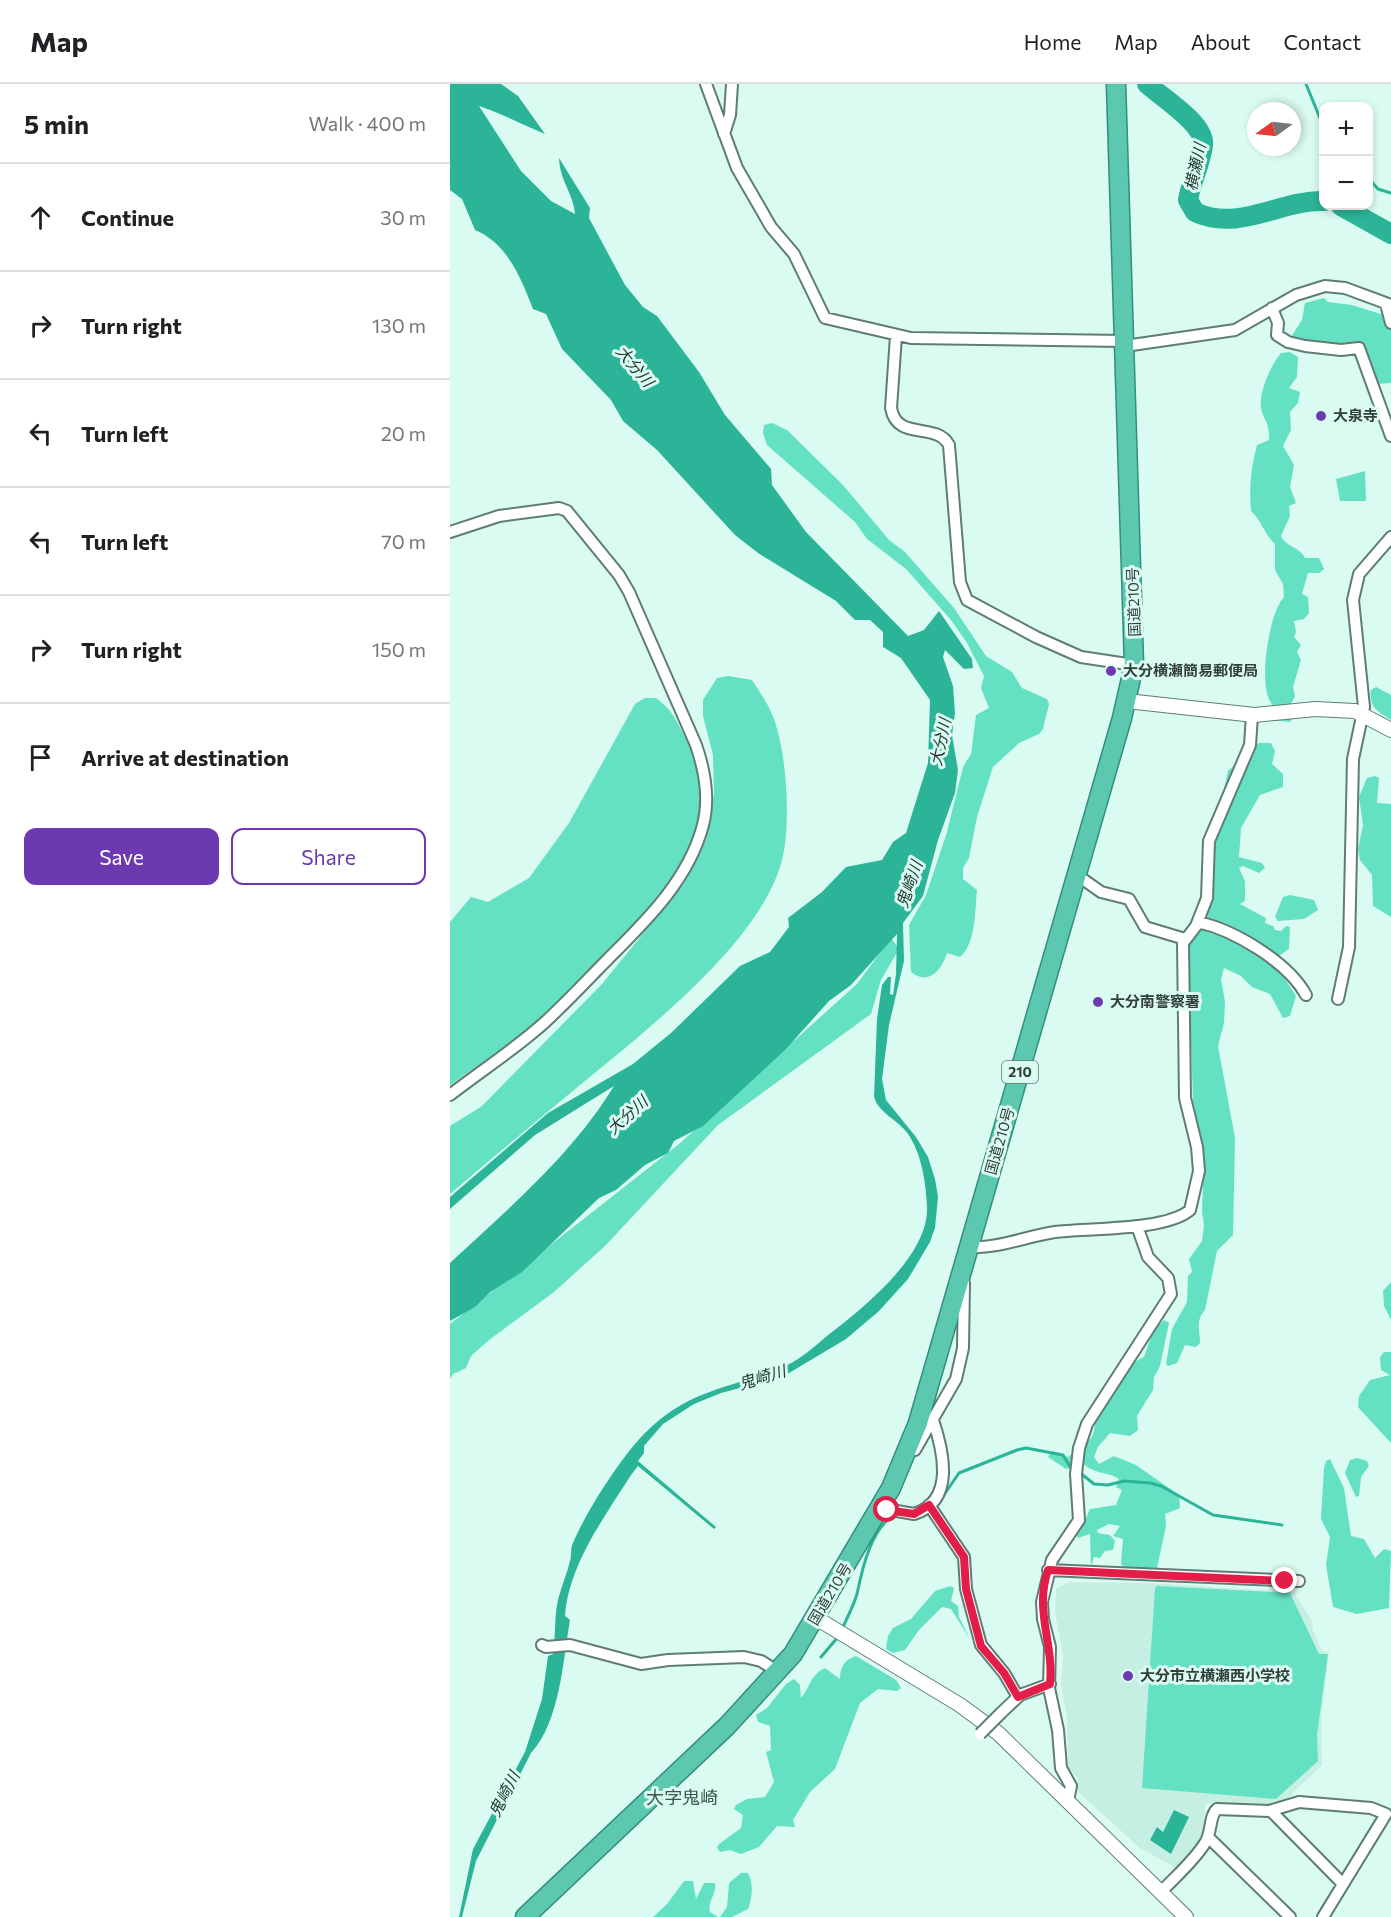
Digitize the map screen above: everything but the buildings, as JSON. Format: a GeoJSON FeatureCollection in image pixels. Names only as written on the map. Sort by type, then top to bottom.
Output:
{"type":"FeatureCollection","features":[{"type":"Feature","properties":{"kind":"highway","name":"国道210号"},"geometry":{"type":"LineString","coordinates":[[525,1917],[727,1726],[778,1672],[816,1618],[880,1508],[891,1488],[918,1423],[1127,701],[1134,665],[1116,84]]}},
{"type":"Feature","properties":{"kind":"street"},"geometry":{"type":"LineString","coordinates":[[706,84],[744,181],[771,227],[794,254],[822,315],[828,319],[896,336],[1125,344],[1235,330],[1304,291],[1333,285],[1388,304],[1391,322]]}},
{"type":"Feature","properties":{"kind":"street"},"geometry":{"type":"LineString","coordinates":[[724,134],[730,115],[732,84]]}},
{"type":"Feature","properties":{"kind":"street"},"geometry":{"type":"LineString","coordinates":[[1272,309],[1278,323],[1277,335],[1285,341],[1341,350],[1359,348],[1391,436]]}},
{"type":"Feature","properties":{"kind":"street"},"geometry":{"type":"LineString","coordinates":[[896,336],[891,408],[894,420],[899,425],[943,438],[949,445],[960,582],[967,600],[1025,632],[1080,657],[1134,665]]}},
{"type":"Feature","properties":{"kind":"street"},"geometry":{"type":"LineString","coordinates":[[450,532],[499,516],[559,507],[567,511],[629,592],[696,745],[704,768],[706,802],[703,825],[694,851],[671,890],[649,918],[544,1023],[450,1095]]}},
{"type":"Feature","properties":{"kind":"street"},"geometry":{"type":"LineString","coordinates":[[1338,999],[1349,947],[1353,759],[1364,703],[1353,614],[1355,587],[1361,571],[1391,537]]}},
{"type":"Feature","properties":{"kind":"street"},"geometry":{"type":"LineString","coordinates":[[1127,701],[1252,715],[1316,710],[1355,711],[1391,730]]}},
{"type":"Feature","properties":{"kind":"street"},"geometry":{"type":"LineString","coordinates":[[891,1488],[953,1386],[962,1356],[967,1255],[1055,1232],[1137,1226],[1189,1212],[1198,1180],[1198,1154],[1185,1098],[1183,948],[1185,939],[1198,922],[1209,891],[1209,841],[1250,745],[1252,715]]}},
{"type":"Feature","properties":{"kind":"street"},"geometry":{"type":"LineString","coordinates":[[1077,875],[1101,892],[1132,900],[1145,927],[1185,939]]}},
{"type":"Feature","properties":{"kind":"street"},"geometry":{"type":"LineString","coordinates":[[1198,922],[1223,930],[1281,966],[1292,975],[1306,995]]}},
{"type":"Feature","properties":{"kind":"street"},"geometry":{"type":"LineString","coordinates":[[1068,1801],[1071,1786],[1061,1768],[1050,1684],[1050,1647],[1042,1611],[1048,1570],[1052,1560],[1079,1520],[1076,1474],[1079,1448],[1087,1424],[1171,1294],[1168,1278],[1147,1254],[1137,1226]]}},
{"type":"Feature","properties":{"kind":"street"},"geometry":{"type":"LineString","coordinates":[[880,1508],[914,1514],[929,1505],[942,1484],[945,1469],[933,1420]]}},
{"type":"Feature","properties":{"kind":"street"},"geometry":{"type":"LineString","coordinates":[[929,1505],[964,1557],[966,1589],[981,1646],[1004,1673],[1018,1697]]}},
{"type":"Feature","properties":{"kind":"street"},"geometry":{"type":"LineString","coordinates":[[1048,1570],[1299,1581]]}},
{"type":"Feature","properties":{"kind":"street"},"geometry":{"type":"LineString","coordinates":[[816,1618],[976,1716],[1014,1747],[1186,1917]]}},
{"type":"Feature","properties":{"kind":"street"},"geometry":{"type":"LineString","coordinates":[[544,1646],[568,1644],[641,1664],[668,1660],[744,1657],[761,1661],[778,1672]]}},
{"type":"Feature","properties":{"kind":"street"},"geometry":{"type":"LineString","coordinates":[[980,1734],[1018,1697],[1050,1684]]}},
{"type":"Feature","properties":{"kind":"street"},"geometry":{"type":"LineString","coordinates":[[1161,1892],[1208,1837],[1213,1813],[1217,1809],[1270,1811],[1299,1802],[1371,1808],[1386,1814],[1323,1917]]}},
{"type":"Feature","properties":{"kind":"street"},"geometry":{"type":"LineString","coordinates":[[1270,1811],[1343,1884]]}},
{"type":"Feature","properties":{"kind":"street"},"geometry":{"type":"LineString","coordinates":[[1208,1837],[1290,1917]]}},
{"type":"Feature","properties":{"kind":"shaded area"},"geometry":{"type":"Polygon","coordinates":[[[1324,298],[1328,302],[1352,305],[1384,315],[1391,329],[1391,383],[1376,384],[1362,349],[1289,340],[1302,320],[1305,303],[1324,298]]]}},
{"type":"Feature","properties":{"kind":"shaded area"},"geometry":{"type":"Polygon","coordinates":[[[1290,352],[1298,357],[1297,377],[1289,388],[1300,392],[1298,403],[1290,412],[1291,430],[1283,446],[1294,465],[1290,487],[1296,503],[1289,506],[1290,516],[1281,536],[1305,558],[1319,558],[1324,569],[1319,573],[1308,573],[1302,594],[1308,597],[1309,613],[1304,619],[1294,621],[1296,632],[1294,637],[1301,645],[1297,652],[1301,660],[1293,687],[1295,696],[1289,708],[1295,715],[1290,722],[1272,720],[1268,711],[1272,704],[1265,683],[1267,650],[1274,618],[1284,597],[1283,584],[1275,570],[1275,544],[1251,511],[1250,494],[1257,445],[1269,440],[1261,407],[1264,386],[1273,364],[1281,353],[1290,352]]]}},
{"type":"Feature","properties":{"kind":"shaded area"},"geometry":{"type":"Polygon","coordinates":[[[772,423],[787,430],[843,485],[889,540],[905,552],[954,608],[986,656],[1012,672],[1022,688],[1047,699],[1049,704],[1043,729],[1039,734],[1019,743],[993,767],[977,817],[969,858],[963,868],[963,879],[977,890],[972,935],[960,957],[947,953],[942,965],[929,977],[917,976],[911,972],[909,925],[926,895],[947,832],[963,767],[971,754],[976,715],[989,708],[981,688],[984,676],[967,643],[951,620],[906,569],[867,539],[855,522],[767,445],[763,433],[764,425],[772,423]]]}},
{"type":"Feature","properties":{"kind":"shaded area"},"geometry":{"type":"Polygon","coordinates":[[[1365,471],[1366,501],[1340,501],[1336,479],[1365,471]]]}},
{"type":"Feature","properties":{"kind":"shaded area"},"geometry":{"type":"Polygon","coordinates":[[[728,676],[752,680],[771,712],[781,745],[786,787],[786,830],[781,864],[767,896],[747,928],[690,990],[658,1020],[450,1194],[450,1126],[482,1106],[602,984],[685,882],[706,840],[714,793],[713,755],[703,716],[703,700],[717,678],[728,676]]]}},
{"type":"Feature","properties":{"kind":"shaded area"},"geometry":{"type":"Polygon","coordinates":[[[1376,687],[1391,695],[1391,720],[1378,711],[1371,701],[1371,690],[1376,687]]]}},
{"type":"Feature","properties":{"kind":"shaded area"},"geometry":{"type":"Polygon","coordinates":[[[645,698],[656,698],[673,715],[695,752],[702,783],[700,813],[691,841],[677,869],[639,919],[538,1024],[450,1086],[450,922],[471,897],[488,902],[529,878],[569,823],[635,704],[645,698]]]}},
{"type":"Feature","properties":{"kind":"shaded area"},"geometry":{"type":"Polygon","coordinates":[[[1259,743],[1271,743],[1275,751],[1272,764],[1283,774],[1283,787],[1260,795],[1241,828],[1239,857],[1262,863],[1265,868],[1259,873],[1243,866],[1239,868],[1245,881],[1245,901],[1240,904],[1266,918],[1265,923],[1273,926],[1275,930],[1281,931],[1286,926],[1290,927],[1289,949],[1273,960],[1296,996],[1290,1016],[1283,1018],[1270,994],[1252,987],[1241,976],[1224,968],[1221,979],[1225,1002],[1224,1023],[1218,1046],[1235,1138],[1233,1235],[1217,1251],[1205,1310],[1199,1322],[1200,1343],[1196,1347],[1185,1345],[1177,1363],[1168,1366],[1166,1364],[1172,1329],[1187,1302],[1188,1276],[1192,1272],[1189,1259],[1202,1241],[1204,1225],[1202,1212],[1204,1151],[1193,1101],[1188,948],[1197,932],[1213,926],[1207,919],[1214,874],[1211,847],[1228,771],[1245,752],[1259,743]]]}},
{"type":"Feature","properties":{"kind":"shaded area"},"geometry":{"type":"Polygon","coordinates":[[[1375,776],[1379,778],[1377,803],[1391,804],[1391,917],[1373,906],[1372,875],[1360,860],[1358,849],[1363,825],[1359,797],[1367,778],[1375,776]]]}},
{"type":"Feature","properties":{"kind":"shaded area"},"geometry":{"type":"Polygon","coordinates":[[[1290,895],[1314,900],[1318,910],[1304,919],[1278,921],[1275,917],[1283,897],[1290,895]]]}},
{"type":"Feature","properties":{"kind":"shaded area"},"geometry":{"type":"Polygon","coordinates":[[[891,938],[899,949],[881,980],[871,1014],[718,1125],[605,1246],[554,1292],[489,1340],[471,1356],[466,1368],[453,1374],[450,1379],[450,1324],[679,1144],[857,984],[891,938]]]}},
{"type":"Feature","properties":{"kind":"shaded area"},"geometry":{"type":"Polygon","coordinates":[[[1391,1282],[1391,1320],[1384,1306],[1383,1291],[1391,1282]]]}},
{"type":"Feature","properties":{"kind":"shaded area"},"geometry":{"type":"Polygon","coordinates":[[[1164,1320],[1169,1323],[1160,1366],[1154,1377],[1153,1390],[1137,1416],[1138,1430],[1130,1436],[1110,1433],[1098,1447],[1094,1457],[1099,1464],[1114,1456],[1136,1465],[1179,1495],[1180,1508],[1165,1514],[1166,1526],[1157,1568],[1126,1569],[1121,1564],[1123,1539],[1113,1536],[1120,1526],[1109,1524],[1097,1530],[1098,1533],[1110,1535],[1115,1541],[1113,1550],[1105,1551],[1100,1558],[1094,1557],[1091,1567],[1090,1534],[1078,1538],[1075,1533],[1090,1509],[1116,1505],[1122,1490],[1116,1487],[1119,1479],[1091,1469],[1082,1462],[1083,1445],[1092,1436],[1097,1417],[1110,1391],[1129,1367],[1144,1357],[1153,1331],[1164,1320]]]}},
{"type":"Feature","properties":{"kind":"shaded area"},"geometry":{"type":"Polygon","coordinates":[[[1384,1352],[1391,1352],[1391,1443],[1358,1407],[1359,1396],[1370,1380],[1390,1375],[1381,1370],[1380,1357],[1384,1352]]]}},
{"type":"Feature","properties":{"kind":"shaded area"},"geometry":{"type":"Polygon","coordinates":[[[1052,1451],[1068,1457],[1073,1453],[1072,1467],[1066,1469],[1048,1457],[1052,1451]]]}},
{"type":"Feature","properties":{"kind":"shaded area"},"geometry":{"type":"Polygon","coordinates":[[[1357,1458],[1367,1461],[1369,1466],[1361,1477],[1359,1496],[1356,1497],[1345,1473],[1350,1460],[1357,1458]]]}},
{"type":"Feature","properties":{"kind":"shaded area"},"geometry":{"type":"Polygon","coordinates":[[[1330,1459],[1344,1488],[1351,1536],[1364,1539],[1375,1558],[1384,1549],[1391,1551],[1389,1608],[1357,1614],[1333,1607],[1326,1565],[1330,1537],[1321,1519],[1324,1468],[1326,1461],[1330,1459]]]}},
{"type":"Feature","properties":{"kind":"shaded area"},"geometry":{"type":"Polygon","coordinates":[[[1069,1582],[1148,1583],[1294,1592],[1312,1621],[1313,1630],[1322,1651],[1329,1653],[1321,1718],[1322,1765],[1279,1806],[1267,1808],[1205,1803],[1205,1829],[1200,1840],[1176,1868],[1140,1848],[1077,1791],[1078,1778],[1068,1768],[1067,1718],[1061,1685],[1063,1655],[1055,1613],[1056,1589],[1069,1582]]]}},
{"type":"Feature","properties":{"kind":"shaded area"},"geometry":{"type":"Polygon","coordinates":[[[950,1586],[954,1588],[951,1601],[958,1606],[959,1617],[970,1639],[951,1609],[942,1607],[919,1630],[905,1650],[893,1653],[886,1649],[888,1636],[893,1628],[911,1619],[935,1591],[950,1586]]]}},
{"type":"Feature","properties":{"kind":"shaded area"},"geometry":{"type":"Polygon","coordinates":[[[1157,1586],[1290,1593],[1319,1654],[1328,1654],[1317,1735],[1318,1761],[1276,1799],[1142,1788],[1155,1588],[1157,1586]]]}},
{"type":"Feature","properties":{"kind":"shaded area"},"geometry":{"type":"Polygon","coordinates":[[[856,1656],[896,1680],[901,1688],[897,1691],[878,1689],[860,1703],[835,1769],[810,1792],[793,1820],[795,1827],[777,1826],[759,1847],[741,1854],[730,1850],[720,1852],[717,1848],[719,1844],[741,1828],[743,1815],[734,1809],[736,1805],[747,1799],[765,1797],[774,1782],[766,1752],[771,1750],[770,1726],[758,1722],[756,1715],[767,1708],[786,1684],[794,1679],[800,1685],[801,1698],[813,1677],[820,1671],[825,1668],[840,1679],[844,1664],[856,1656]]]}},
{"type":"Feature","properties":{"kind":"shaded area"},"geometry":{"type":"Polygon","coordinates":[[[741,1873],[748,1873],[752,1886],[748,1909],[732,1917],[720,1917],[727,1907],[729,1883],[741,1873]]]}},
{"type":"Feature","properties":{"kind":"shaded area"},"geometry":{"type":"Polygon","coordinates":[[[684,1881],[693,1881],[696,1899],[704,1883],[715,1883],[715,1891],[709,1908],[710,1912],[718,1917],[653,1917],[667,1904],[684,1881]]]}},
{"type":"Feature","properties":{"kind":"water"},"geometry":{"type":"Polygon","coordinates":[[[450,84],[501,84],[518,96],[545,134],[479,106],[521,171],[551,201],[575,214],[559,158],[590,208],[589,218],[625,285],[643,307],[657,316],[699,372],[725,415],[771,469],[772,485],[806,532],[908,636],[924,630],[939,611],[972,659],[973,668],[964,669],[945,650],[943,657],[953,686],[955,713],[952,735],[958,770],[955,793],[938,840],[923,896],[903,923],[904,961],[889,1025],[882,1079],[886,1100],[916,1137],[928,1157],[935,1179],[938,1197],[935,1228],[930,1242],[908,1279],[879,1311],[846,1339],[784,1376],[721,1393],[694,1404],[663,1424],[644,1446],[644,1453],[638,1461],[716,1527],[714,1529],[638,1466],[631,1475],[589,1542],[573,1578],[565,1616],[570,1620],[554,1708],[541,1740],[531,1753],[476,1861],[462,1917],[459,1917],[473,1849],[525,1752],[542,1699],[548,1656],[553,1654],[558,1600],[571,1559],[572,1545],[586,1516],[615,1470],[645,1433],[679,1406],[713,1391],[787,1365],[803,1356],[858,1311],[891,1280],[917,1244],[925,1226],[927,1207],[924,1180],[914,1145],[906,1131],[880,1108],[874,1097],[877,1019],[882,985],[888,977],[891,977],[890,994],[893,995],[897,934],[851,985],[829,1001],[786,1049],[703,1126],[674,1141],[668,1153],[645,1165],[616,1190],[599,1198],[522,1272],[490,1292],[475,1307],[450,1321],[450,1263],[559,1158],[579,1135],[614,1086],[535,1135],[450,1209],[450,1197],[548,1113],[633,1064],[671,1033],[740,966],[770,952],[789,927],[788,918],[822,892],[846,867],[882,860],[893,842],[906,833],[928,763],[930,700],[901,658],[883,647],[883,632],[870,620],[855,620],[836,601],[758,553],[735,535],[657,450],[623,421],[611,400],[562,349],[546,314],[533,309],[512,263],[496,243],[475,230],[462,199],[450,190],[450,84]]]}},
{"type":"Feature","properties":{"kind":"water"},"geometry":{"type":"Polygon","coordinates":[[[1174,1810],[1189,1817],[1171,1854],[1150,1840],[1157,1827],[1163,1832],[1174,1810]]]}},
{"type":"Feature","properties":{"kind":"waterway","name":"横瀬川"},"geometry":{"type":"LineString","coordinates":[[1147,84],[1190,120],[1202,137],[1202,152],[1188,200],[1195,212],[1228,219],[1319,201]]}},
{"type":"Feature","properties":{"kind":"waterway"},"geometry":{"type":"LineString","coordinates":[[1306,84],[1319,116]]}},
{"type":"Feature","properties":{"kind":"waterway"},"geometry":{"type":"LineString","coordinates":[[1373,184],[1378,189],[1391,193]]}},
{"type":"Feature","properties":{"kind":"waterway","name":"横瀬川"},"geometry":{"type":"LineString","coordinates":[[1348,210],[1391,234]]}},
{"type":"Feature","properties":{"kind":"waterway"},"geometry":{"type":"LineString","coordinates":[[935,1508],[959,1473],[1017,1450],[1026,1448],[1063,1455],[1072,1470]]}},
{"type":"Feature","properties":{"kind":"waterway"},"geometry":{"type":"LineString","coordinates":[[1079,1472],[1094,1484],[1108,1485],[1124,1481],[1150,1483],[1161,1486],[1213,1515],[1282,1525]]}},
{"type":"Feature","properties":{"kind":"waterway"},"geometry":{"type":"LineString","coordinates":[[842,1629],[856,1598],[865,1562],[874,1539],[880,1529],[895,1515]]}},
{"type":"Feature","properties":{"kind":"waterway"},"geometry":{"type":"LineString","coordinates":[[821,1657],[838,1637]]}},
{"type":"Feature","properties":{"kind":"place","name":"大泉寺"},"geometry":{"type":"Point","coordinates":[1321,416]}},
{"type":"Feature","properties":{"kind":"place","name":"大分横瀬簡易郵便局"},"geometry":{"type":"Point","coordinates":[1111,671]}},
{"type":"Feature","properties":{"kind":"place","name":"大分南警察署"},"geometry":{"type":"Point","coordinates":[1098,1002]}},
{"type":"Feature","properties":{"kind":"place","name":"大分市立横瀬西小学校"},"geometry":{"type":"Point","coordinates":[1128,1676]}},
{"type":"Feature","properties":{"kind":"district","name":"大字鬼崎"},"geometry":{"type":"Point","coordinates":[682,1798]}},
{"type":"Feature","properties":{"kind":"route"},"geometry":{"type":"LineString","coordinates":[[887,1510],[917,1514],[929,1505],[952,1536],[964,1557],[966,1589],[973,1608],[981,1646],[986,1655],[1004,1673],[1018,1697],[1050,1684],[1050,1647],[1042,1611],[1044,1584],[1048,1570],[1285,1581]]}},
{"type":"Feature","properties":{"kind":"water label","name":"大分川"},"geometry":{"type":"Point","coordinates":[635,366]}},
{"type":"Feature","properties":{"kind":"water label","name":"大分川"},"geometry":{"type":"Point","coordinates":[940,742]}},
{"type":"Feature","properties":{"kind":"water label","name":"鬼崎川"},"geometry":{"type":"Point","coordinates":[909,884]}},
{"type":"Feature","properties":{"kind":"water label","name":"大分川"},"geometry":{"type":"Point","coordinates":[627,1115]}},
{"type":"Feature","properties":{"kind":"water label","name":"鬼崎川"},"geometry":{"type":"Point","coordinates":[762,1377]}},
{"type":"Feature","properties":{"kind":"water label","name":"鬼崎川"},"geometry":{"type":"Point","coordinates":[504,1794]}}]}
